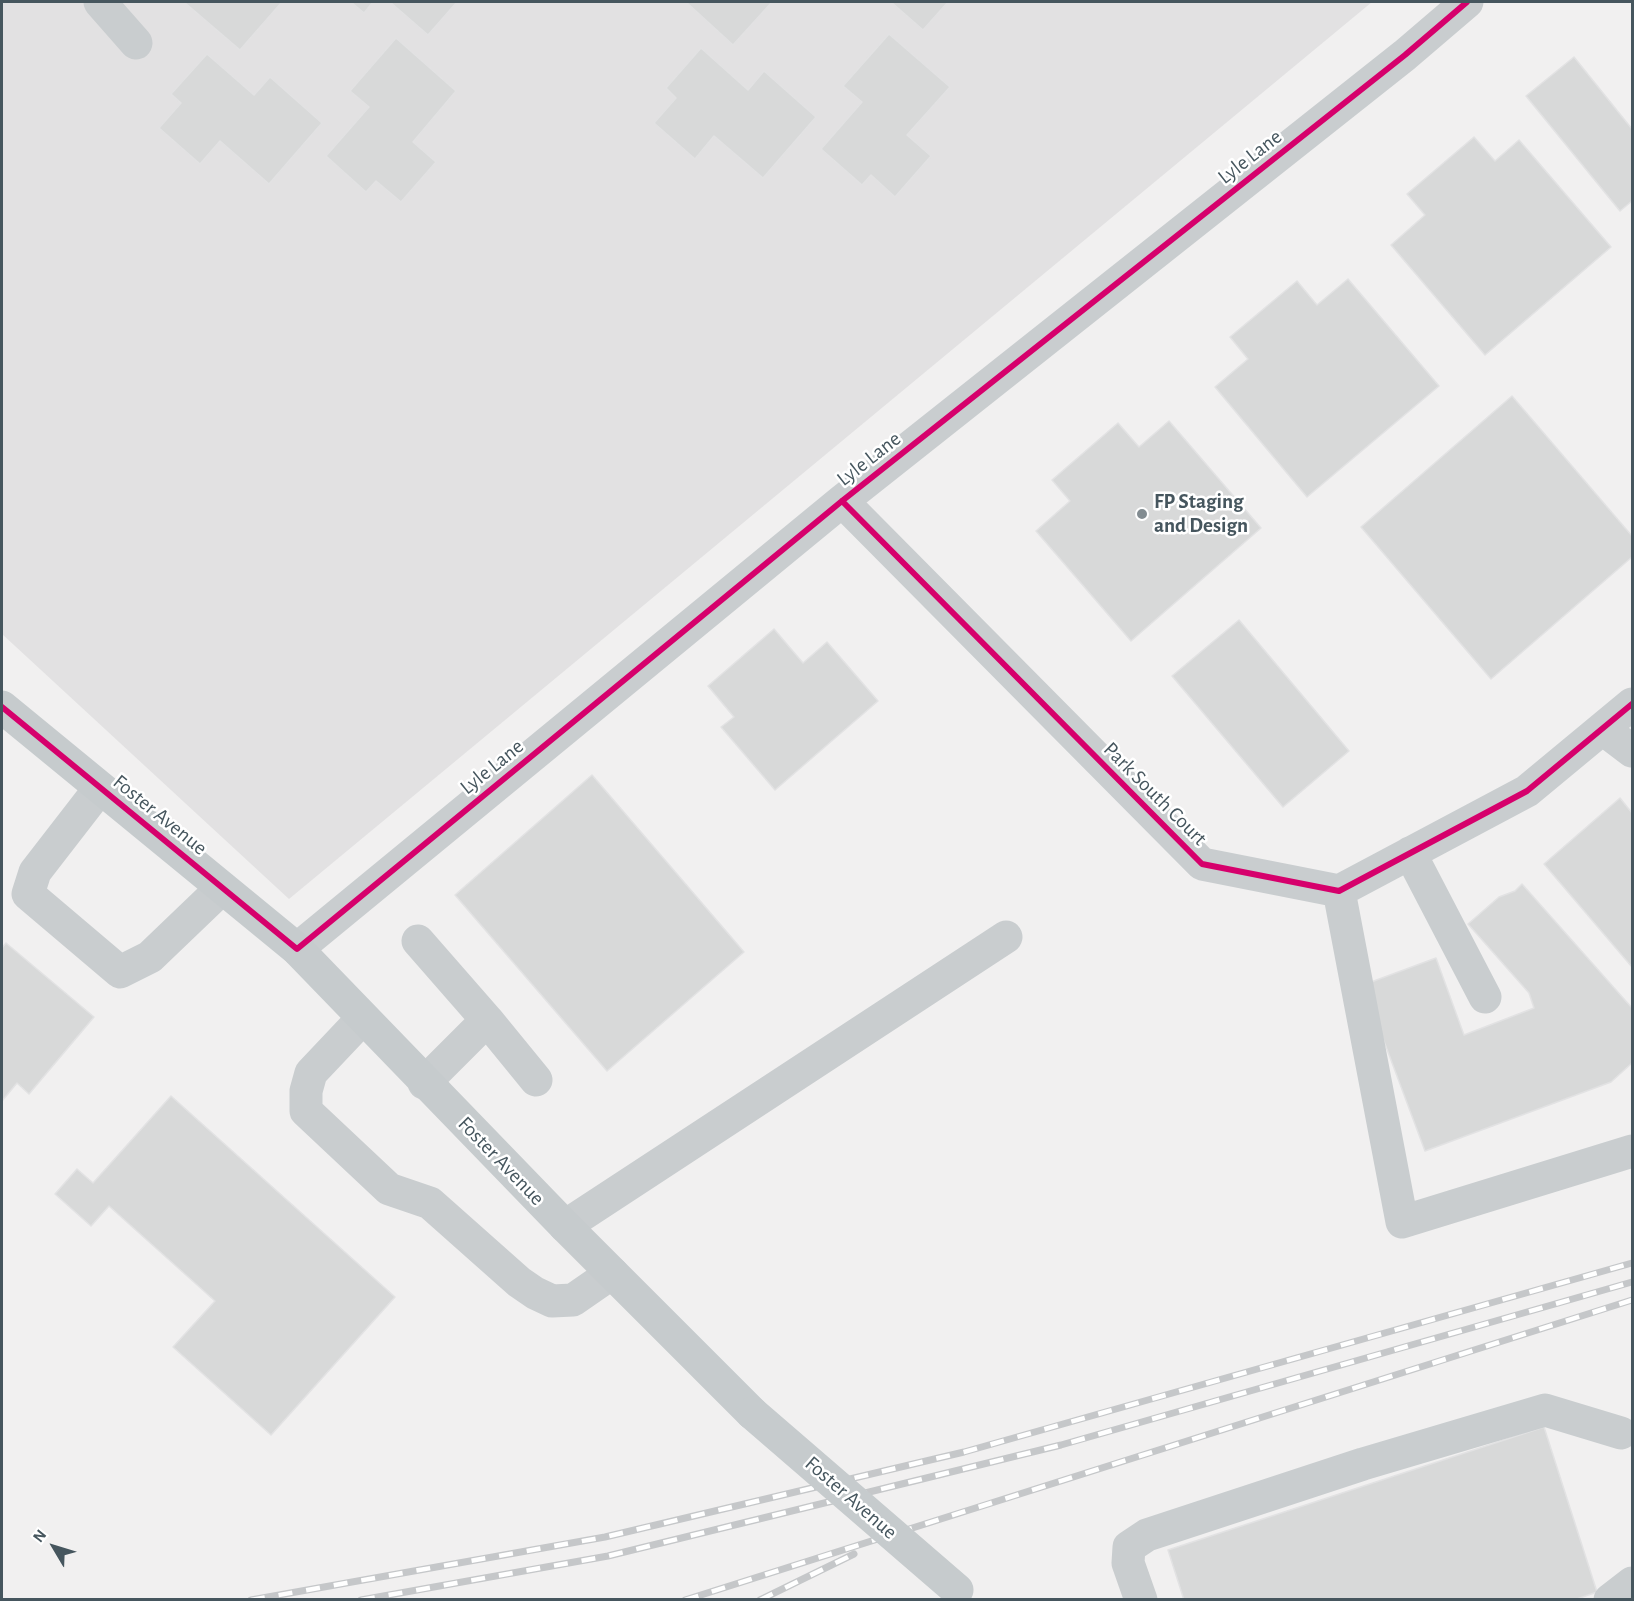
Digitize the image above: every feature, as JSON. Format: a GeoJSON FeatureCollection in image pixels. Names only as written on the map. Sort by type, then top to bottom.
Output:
{"type":"FeatureCollection","features":[{"type":"Feature","properties":{"kind":"main road","name":"Foster Avenue"},"geometry":{"type":"LineString","coordinates":[[2,707],[297,949],[424,1083],[752,1413],[962,1595]]}},
{"type":"Feature","properties":{"kind":"street"},"geometry":{"type":"LineString","coordinates":[[100,2],[136,43]]}},
{"type":"Feature","properties":{"kind":"street","name":"Lyle Lane"},"geometry":{"type":"LineString","coordinates":[[297,949],[842,501],[1406,55],[1467,2]]}},
{"type":"Feature","properties":{"kind":"street","name":"Park South Court"},"geometry":{"type":"LineString","coordinates":[[842,501],[1202,864],[1339,891]]}},
{"type":"Feature","properties":{"kind":"street"},"geometry":{"type":"LineString","coordinates":[[1632,704],[1527,791],[1339,891],[1402,1222],[1632,1151]]}},
{"type":"Feature","properties":{"kind":"street"},"geometry":{"type":"LineString","coordinates":[[1602,729],[1632,751]]}},
{"type":"Feature","properties":{"kind":"street"},"geometry":{"type":"LineString","coordinates":[[100,788],[35,872],[28,894],[120,972],[150,957],[222,888]]}},
{"type":"Feature","properties":{"kind":"street"},"geometry":{"type":"LineString","coordinates":[[1410,854],[1485,997]]}},
{"type":"Feature","properties":{"kind":"street"},"geometry":{"type":"LineString","coordinates":[[565,1226],[1006,937]]}},
{"type":"Feature","properties":{"kind":"street"},"geometry":{"type":"LineString","coordinates":[[418,941],[536,1080]]}},
{"type":"Feature","properties":{"kind":"street"},"geometry":{"type":"LineString","coordinates":[[363,1018],[311,1073],[306,1091],[306,1111],[389,1189],[430,1203],[519,1282],[536,1293],[552,1301],[573,1300],[612,1274]]}},
{"type":"Feature","properties":{"kind":"street"},"geometry":{"type":"LineString","coordinates":[[424,1083],[487,1020]]}},
{"type":"Feature","properties":{"kind":"street"},"geometry":{"type":"LineString","coordinates":[[1141,1599],[1128,1563],[1128,1555],[1129,1547],[1147,1535],[1363,1464],[1545,1410],[1621,1432]]}},
{"type":"Feature","properties":{"kind":"street"},"geometry":{"type":"LineString","coordinates":[[1610,1599],[1632,1583]]}},
{"type":"Feature","properties":{"kind":"shaded area"},"geometry":{"type":"Polygon","coordinates":[[[2,2],[1372,2],[289,899],[2,634],[2,2]]]}},
{"type":"Feature","properties":{"kind":"building"},"geometry":{"type":"Polygon","coordinates":[[[184,2],[282,2],[240,50],[184,2]]]}},
{"type":"Feature","properties":{"kind":"building"},"geometry":{"type":"Polygon","coordinates":[[[351,2],[373,2],[364,13],[351,2]]]}},
{"type":"Feature","properties":{"kind":"building"},"geometry":{"type":"Polygon","coordinates":[[[390,2],[457,2],[428,35],[390,2]]]}},
{"type":"Feature","properties":{"kind":"building"},"geometry":{"type":"Polygon","coordinates":[[[686,2],[772,2],[733,45],[686,2]]]}},
{"type":"Feature","properties":{"kind":"building"},"geometry":{"type":"Polygon","coordinates":[[[891,2],[948,2],[923,30],[891,2]]]}},
{"type":"Feature","properties":{"kind":"building"},"geometry":{"type":"Polygon","coordinates":[[[889,34],[950,87],[907,135],[931,156],[895,197],[871,175],[862,185],[821,149],[862,102],[843,86],[889,34]]]}},
{"type":"Feature","properties":{"kind":"building"},"geometry":{"type":"Polygon","coordinates":[[[396,38],[456,91],[413,142],[436,162],[401,202],[376,181],[366,192],[326,156],[369,107],[350,91],[396,38]]]}},
{"type":"Feature","properties":{"kind":"building"},"geometry":{"type":"Polygon","coordinates":[[[701,48],[748,90],[764,71],[816,117],[763,178],[714,136],[695,159],[654,123],[676,98],[666,88],[701,48]]]}},
{"type":"Feature","properties":{"kind":"building"},"geometry":{"type":"Polygon","coordinates":[[[207,54],[254,95],[270,77],[322,123],[269,184],[220,141],[200,164],[159,128],[181,103],[171,94],[207,54]]]}},
{"type":"Feature","properties":{"kind":"building"},"geometry":{"type":"Polygon","coordinates":[[[1574,57],[1632,129],[1632,201],[1620,211],[1526,96],[1574,57]]]}},
{"type":"Feature","properties":{"kind":"building"},"geometry":{"type":"Polygon","coordinates":[[[1474,137],[1495,161],[1519,140],[1611,247],[1485,355],[1391,245],[1425,215],[1407,194],[1474,137]]]}},
{"type":"Feature","properties":{"kind":"building"},"geometry":{"type":"Polygon","coordinates":[[[1348,279],[1439,386],[1307,497],[1215,387],[1248,359],[1230,337],[1297,281],[1317,305],[1348,279]]]}},
{"type":"Feature","properties":{"kind":"building"},"geometry":{"type":"Polygon","coordinates":[[[1512,396],[1632,536],[1632,557],[1491,679],[1361,527],[1512,396]]]}},
{"type":"Feature","properties":{"kind":"building"},"geometry":{"type":"Polygon","coordinates":[[[1169,421],[1261,528],[1131,641],[1036,531],[1070,501],[1052,480],[1118,423],[1139,447],[1169,421]]]}},
{"type":"Feature","properties":{"kind":"building"},"geometry":{"type":"Polygon","coordinates":[[[1239,620],[1349,751],[1283,807],[1172,676],[1239,620]]]}},
{"type":"Feature","properties":{"kind":"building"},"geometry":{"type":"Polygon","coordinates":[[[774,629],[803,663],[827,642],[878,701],[775,790],[721,727],[734,717],[708,686],[774,629]]]}},
{"type":"Feature","properties":{"kind":"building"},"geometry":{"type":"Polygon","coordinates":[[[592,775],[744,952],[607,1071],[455,895],[592,775]]]}},
{"type":"Feature","properties":{"kind":"building"},"geometry":{"type":"Polygon","coordinates":[[[1620,798],[1632,813],[1632,967],[1544,864],[1620,798]]]}},
{"type":"Feature","properties":{"kind":"building"},"geometry":{"type":"Polygon","coordinates":[[[1522,884],[1632,1008],[1632,1063],[1611,1082],[1425,1151],[1363,985],[1436,958],[1464,1035],[1534,1008],[1529,993],[1468,924],[1499,897],[1515,891],[1522,884]]]}},
{"type":"Feature","properties":{"kind":"building"},"geometry":{"type":"Polygon","coordinates":[[[6,943],[94,1017],[29,1094],[17,1083],[2,1101],[2,948],[6,943]]]}},
{"type":"Feature","properties":{"kind":"building"},"geometry":{"type":"Polygon","coordinates":[[[171,1096],[395,1297],[271,1435],[173,1347],[215,1301],[109,1206],[91,1226],[55,1194],[77,1169],[93,1183],[171,1096]]]}},
{"type":"Feature","properties":{"kind":"building"},"geometry":{"type":"Polygon","coordinates":[[[1544,1427],[1597,1592],[1574,1600],[1184,1600],[1168,1550],[1544,1427]]]}},
{"type":"Feature","properties":{"kind":"railway"},"geometry":{"type":"LineString","coordinates":[[251,1600],[605,1537],[964,1452],[1632,1263]]}},
{"type":"Feature","properties":{"kind":"railway"},"geometry":{"type":"LineString","coordinates":[[361,1600],[608,1556],[1061,1445],[1632,1282]]}},
{"type":"Feature","properties":{"kind":"railway"},"geometry":{"type":"LineString","coordinates":[[685,1600],[1632,1300]]}},
{"type":"Feature","properties":{"kind":"railway"},"geometry":{"type":"LineString","coordinates":[[760,1600],[854,1554]]}},
{"type":"Feature","properties":{"kind":"cycle path"},"geometry":{"type":"LineString","coordinates":[[2,707],[297,949],[842,501],[1405,55],[1467,2]]}},
{"type":"Feature","properties":{"kind":"cycle path"},"geometry":{"type":"LineString","coordinates":[[842,501],[1202,864],[1339,891],[1527,791],[1632,704]]}},
{"type":"Feature","properties":{"kind":"place","name":"FP Staging and Design"},"geometry":{"type":"Point","coordinates":[1142,514]}}]}
